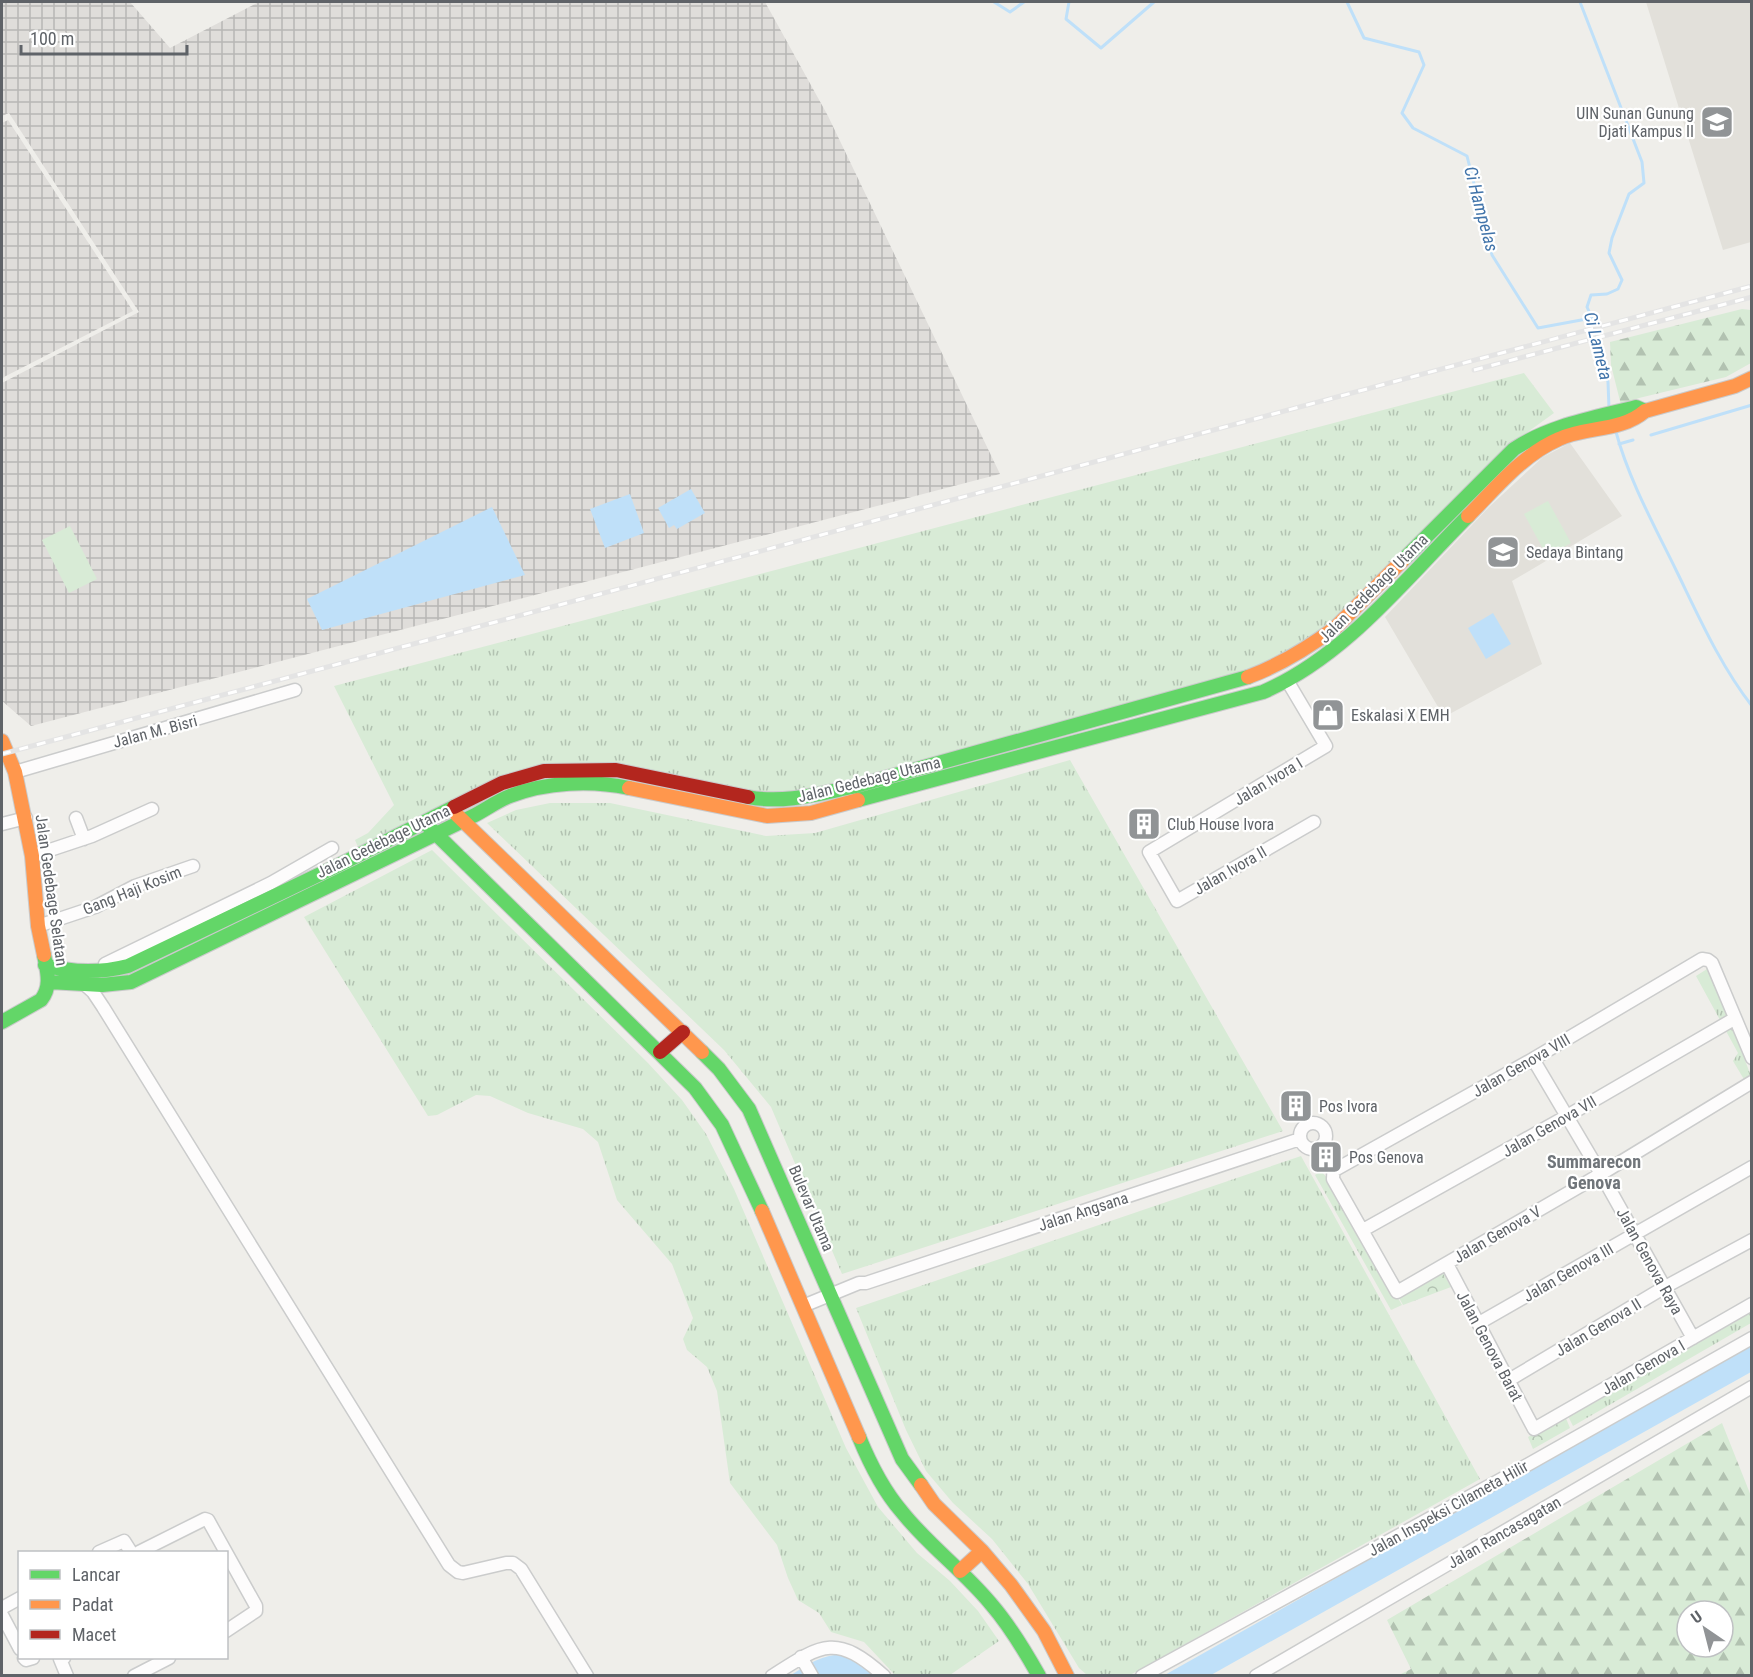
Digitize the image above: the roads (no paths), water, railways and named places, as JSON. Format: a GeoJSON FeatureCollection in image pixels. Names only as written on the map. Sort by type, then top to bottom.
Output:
{"type":"FeatureCollection","features":[{"type":"Feature","properties":{"kind":"main road"},"geometry":{"type":"LineString","coordinates":[[1563,432],[1627,415],[1636,407],[1645,411],[1735,386],[1752,378]]}},
{"type":"Feature","properties":{"kind":"main road","name":"Jalan Gedebage Utama"},"geometry":{"type":"LineString","coordinates":[[45,965],[81,972],[111,971],[128,966],[172,938],[215,923],[339,865],[501,783],[544,771],[616,770],[765,800],[805,797],[852,787],[1242,679],[1273,668],[1308,649],[1336,627],[1506,456],[1528,440],[1549,430],[1563,432]]}},
{"type":"Feature","properties":{"kind":"main road","name":"Jalan Gedebage Utama"},"geometry":{"type":"LineString","coordinates":[[49,982],[110,985],[131,982],[510,796],[546,787],[580,783],[611,784],[767,816],[788,816],[811,813],[1247,697],[1288,682],[1319,662],[1350,637],[1513,470],[1563,432]]}},
{"type":"Feature","properties":{"kind":"main road"},"geometry":{"type":"LineString","coordinates":[[1528,440],[1533,454]]}},
{"type":"Feature","properties":{"kind":"main road"},"geometry":{"type":"LineString","coordinates":[[1457,506],[1467,516]]}},
{"type":"Feature","properties":{"kind":"main road"},"geometry":{"type":"LineString","coordinates":[[1172,699],[1176,715]]}},
{"type":"Feature","properties":{"kind":"main road","name":"Jalan Gedebage Selatan"},"geometry":{"type":"LineString","coordinates":[[2,741],[15,772],[26,818],[38,926],[49,982],[41,1000],[2,1022]]}},
{"type":"Feature","properties":{"kind":"main road"},"geometry":{"type":"LineString","coordinates":[[805,797],[811,813]]}},
{"type":"Feature","properties":{"kind":"main road","name":"Bulevar Utama"},"geometry":{"type":"LineString","coordinates":[[450,809],[683,1032],[719,1069],[749,1109],[835,1294],[888,1431],[902,1458],[934,1504],[982,1551],[1011,1584],[1044,1631],[1067,1676]]}},
{"type":"Feature","properties":{"kind":"main road"},"geometry":{"type":"LineString","coordinates":[[423,822],[660,1052],[695,1088],[722,1125],[750,1182],[861,1443],[891,1498],[915,1527],[990,1602],[1008,1624],[1039,1676]]}},
{"type":"Feature","properties":{"kind":"main road"},"geometry":{"type":"LineString","coordinates":[[215,923],[223,938]]}},
{"type":"Feature","properties":{"kind":"main road"},"geometry":{"type":"LineString","coordinates":[[660,1052],[683,1032]]}},
{"type":"Feature","properties":{"kind":"main road"},"geometry":{"type":"LineString","coordinates":[[960,1571],[982,1551]]}},
{"type":"Feature","properties":{"kind":"street","name":"Jalan Ivora I"},"geometry":{"type":"LineString","coordinates":[[1177,901],[1149,852],[1326,746],[1288,682]]}},
{"type":"Feature","properties":{"kind":"street","name":"Jalan M. Bisri"},"geometry":{"type":"LineString","coordinates":[[15,772],[295,690]]}},
{"type":"Feature","properties":{"kind":"street"},"geometry":{"type":"LineString","coordinates":[[32,856],[84,839],[152,809]]}},
{"type":"Feature","properties":{"kind":"street"},"geometry":{"type":"LineString","coordinates":[[2,824],[26,818]]}},
{"type":"Feature","properties":{"kind":"street"},"geometry":{"type":"LineString","coordinates":[[76,818],[84,839]]}},
{"type":"Feature","properties":{"kind":"street","name":"Jalan Ivora II"},"geometry":{"type":"LineString","coordinates":[[1177,901],[1314,822]]}},
{"type":"Feature","properties":{"kind":"street"},"geometry":{"type":"LineString","coordinates":[[105,964],[172,938],[332,848]]}},
{"type":"Feature","properties":{"kind":"street","name":"Gang Haji Kosim"},"geometry":{"type":"LineString","coordinates":[[38,926],[95,907],[135,886],[193,866]]}},
{"type":"Feature","properties":{"kind":"street","name":"Jalan Genova VIII"},"geometry":{"type":"LineString","coordinates":[[1323,1156],[1533,1059],[1702,958],[1712,963],[1734,1019]]}},
{"type":"Feature","properties":{"kind":"street"},"geometry":{"type":"LineString","coordinates":[[83,983],[104,1006],[449,1565],[463,1573],[506,1563],[513,1563],[521,1569],[587,1676]]}},
{"type":"Feature","properties":{"kind":"street"},"geometry":{"type":"LineString","coordinates":[[1734,1019],[1748,1039],[1752,1058]]}},
{"type":"Feature","properties":{"kind":"street","name":"Jalan Genova VII"},"geometry":{"type":"LineString","coordinates":[[1363,1230],[1734,1019]]}},
{"type":"Feature","properties":{"kind":"street","name":"Jalan Genova Raya"},"geometry":{"type":"LineString","coordinates":[[1533,1059],[1693,1338]]}},
{"type":"Feature","properties":{"kind":"street","name":"Jalan Genova V"},"geometry":{"type":"LineString","coordinates":[[1363,1230],[1397,1292],[1601,1174],[1752,1082]]}},
{"type":"Feature","properties":{"kind":"street"},"geometry":{"type":"LineString","coordinates":[[1323,1156],[1363,1230]]}},
{"type":"Feature","properties":{"kind":"street","name":"Jalan Angsana"},"geometry":{"type":"LineString","coordinates":[[803,1306],[835,1294],[861,1288],[866,1283],[1323,1156]]}},
{"type":"Feature","properties":{"kind":"street","name":"Jalan Genova III"},"geometry":{"type":"LineString","coordinates":[[1479,1323],[1752,1167]]}},
{"type":"Feature","properties":{"kind":"street","name":"Jalan Genova II"},"geometry":{"type":"LineString","coordinates":[[1509,1380],[1665,1287],[1752,1240]]}},
{"type":"Feature","properties":{"kind":"street","name":"Jalan Genova Barat"},"geometry":{"type":"LineString","coordinates":[[1447,1264],[1533,1429]]}},
{"type":"Feature","properties":{"kind":"street","name":"Jalan Genova I"},"geometry":{"type":"LineString","coordinates":[[1533,1429],[1752,1305]]}},
{"type":"Feature","properties":{"kind":"street","name":"Jalan Inspeksi Cilameta Hilir"},"geometry":{"type":"LineString","coordinates":[[1142,1676],[1752,1338]]}},
{"type":"Feature","properties":{"kind":"street","name":"Jalan Rancasagatan"},"geometry":{"type":"LineString","coordinates":[[1256,1676],[1752,1387]]}},
{"type":"Feature","properties":{"kind":"street"},"geometry":{"type":"LineString","coordinates":[[141,1551],[205,1519],[212,1523],[227,1551]]}},
{"type":"Feature","properties":{"kind":"street"},"geometry":{"type":"LineString","coordinates":[[101,1551],[124,1541],[130,1551]]}},
{"type":"Feature","properties":{"kind":"street"},"geometry":{"type":"LineString","coordinates":[[228,1553],[256,1606],[256,1611],[228,1630]]}},
{"type":"Feature","properties":{"kind":"street"},"geometry":{"type":"LineString","coordinates":[[2,1608],[18,1599]]}},
{"type":"Feature","properties":{"kind":"street"},"geometry":{"type":"LineString","coordinates":[[2,1614],[18,1645]]}},
{"type":"Feature","properties":{"kind":"street"},"geometry":{"type":"LineString","coordinates":[[772,1676],[830,1647],[847,1648],[884,1676]]}},
{"type":"Feature","properties":{"kind":"street"},"geometry":{"type":"LineString","coordinates":[[61,1659],[67,1676]]}},
{"type":"Feature","properties":{"kind":"street"},"geometry":{"type":"LineString","coordinates":[[134,1676],[167,1659]]}},
{"type":"Feature","properties":{"kind":"street"},"geometry":{"type":"LineString","coordinates":[[803,1660],[812,1676]]}},
{"type":"Feature","properties":{"kind":"water"},"geometry":{"type":"Polygon","coordinates":[[[691,489],[705,513],[677,529],[674,525],[669,528],[658,508],[691,489]]]}},
{"type":"Feature","properties":{"kind":"water"},"geometry":{"type":"Polygon","coordinates":[[[630,494],[644,533],[605,548],[590,509],[630,494]]]}},
{"type":"Feature","properties":{"kind":"water"},"geometry":{"type":"Polygon","coordinates":[[[492,507],[525,575],[322,630],[307,599],[492,507]]]}},
{"type":"Feature","properties":{"kind":"water"},"geometry":{"type":"Polygon","coordinates":[[[1493,613],[1511,644],[1486,659],[1468,628],[1493,613]]]}},
{"type":"Feature","properties":{"kind":"water"},"geometry":{"type":"Polygon","coordinates":[[[1751,1344],[1751,1372],[1211,1675],[1163,1676],[1751,1344]]]}},
{"type":"Feature","properties":{"kind":"water"},"geometry":{"type":"Polygon","coordinates":[[[845,1654],[878,1676],[790,1676],[816,1660],[845,1654]]]}},
{"type":"Feature","properties":{"kind":"waterway","name":"Ci Hampelas"},"geometry":{"type":"LineString","coordinates":[[994,2],[1010,12],[1024,2]]}},
{"type":"Feature","properties":{"kind":"waterway","name":"Ci Hampelas"},"geometry":{"type":"LineString","coordinates":[[1069,2],[1066,19],[1101,48],[1154,2]]}},
{"type":"Feature","properties":{"kind":"waterway","name":"Ci Hampelas"},"geometry":{"type":"LineString","coordinates":[[1347,2],[1364,38],[1419,52],[1424,65],[1402,113],[1413,128],[1467,156],[1492,255],[1538,328],[1592,318]]}},
{"type":"Feature","properties":{"kind":"waterway","name":"Ci Lameta"},"geometry":{"type":"LineString","coordinates":[[1580,2],[1642,162],[1644,183],[1629,194],[1612,238],[1609,253],[1622,280],[1618,289],[1607,294],[1591,295],[1587,307],[1592,318],[1608,382],[1609,408]]}},
{"type":"Feature","properties":{"kind":"waterway"},"geometry":{"type":"LineString","coordinates":[[1651,435],[1752,405]]}},
{"type":"Feature","properties":{"kind":"waterway","name":"Ci Lameta"},"geometry":{"type":"LineString","coordinates":[[1616,432],[1621,450],[1643,502],[1702,623],[1730,674],[1752,706]]}},
{"type":"Feature","properties":{"kind":"waterway"},"geometry":{"type":"LineString","coordinates":[[1619,444],[1633,440]]}},
{"type":"Feature","properties":{"kind":"tunnel"},"geometry":{"type":"LineString","coordinates":[[1327,1149],[1334,1159]]}},
{"type":"Feature","properties":{"kind":"tunnel"},"geometry":{"type":"LineString","coordinates":[[1318,1155],[1324,1165]]}},
{"type":"Feature","properties":{"kind":"railway"},"geometry":{"type":"LineString","coordinates":[[2,754],[1752,286]]}},
{"type":"Feature","properties":{"kind":"railway"},"geometry":{"type":"LineString","coordinates":[[1474,370],[1752,297]]}},
{"type":"Feature","properties":{"kind":"place","name":"UIN Sunan Gunung Djati Kampus II"},"geometry":{"type":"Point","coordinates":[1717,122]}},
{"type":"Feature","properties":{"kind":"place","name":"Sedaya Bintang"},"geometry":{"type":"Point","coordinates":[1503,552]}},
{"type":"Feature","properties":{"kind":"place","name":"Eskalasi X EMH"},"geometry":{"type":"Point","coordinates":[1328,715]}},
{"type":"Feature","properties":{"kind":"place","name":"Club House Ivora"},"geometry":{"type":"Point","coordinates":[1144,824]}},
{"type":"Feature","properties":{"kind":"place","name":"Pos Ivora"},"geometry":{"type":"Point","coordinates":[1296,1106]}},
{"type":"Feature","properties":{"kind":"place","name":"Pos Genova"},"geometry":{"type":"Point","coordinates":[1326,1157]}},
{"type":"Feature","properties":{"kind":"district","name":"Summarecon Genova"},"geometry":{"type":"Point","coordinates":[1594,1172]}}]}
